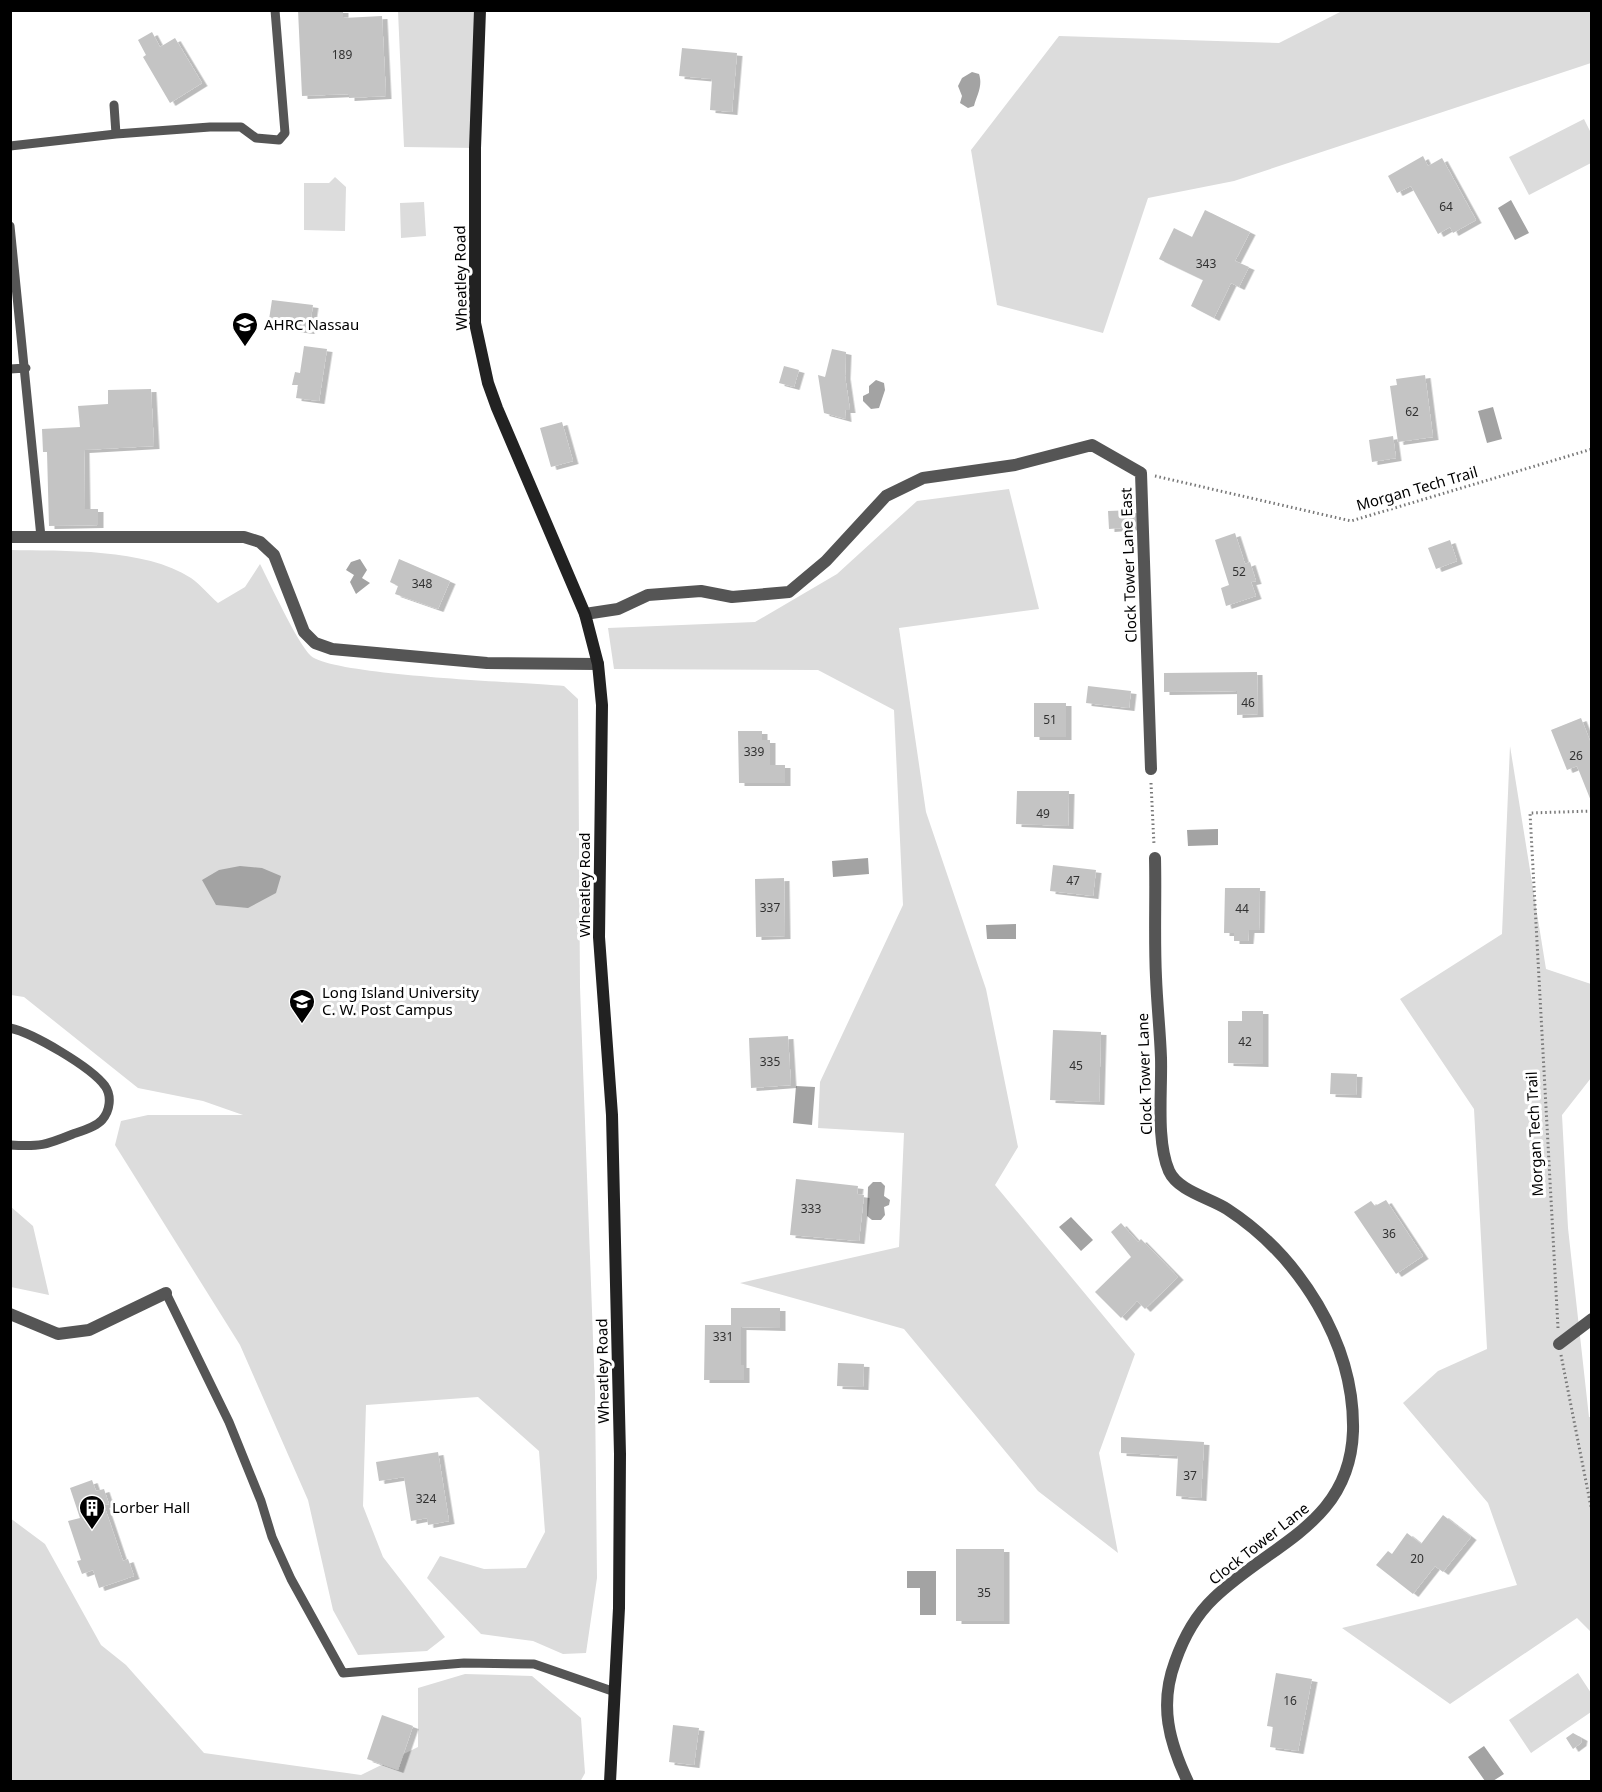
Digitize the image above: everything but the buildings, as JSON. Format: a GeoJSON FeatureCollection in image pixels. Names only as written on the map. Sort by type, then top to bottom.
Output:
{"type":"FeatureCollection","features":[{"type":"Feature","properties":{"kind":"main road","name":"Wheatley Road"},"geometry":{"type":"LineString","coordinates":[[480,10],[475,148],[475,323],[488,383],[497,408],[585,614],[598,664],[602,705],[599,937],[612,1115],[620,1454],[619,1608],[610,1782]]}},
{"type":"Feature","properties":{"kind":"street","name":"Clock Tower Lane East"},"geometry":{"type":"LineString","coordinates":[[585,614],[618,609],[648,595],[701,591],[732,597],[789,592],[826,561],[886,496],[923,478],[1015,465],[1092,445],[1141,473],[1151,769]]}},
{"type":"Feature","properties":{"kind":"street"},"geometry":{"type":"LineString","coordinates":[[10,537],[244,537],[261,542],[274,555],[304,632],[315,643],[332,649],[487,663],[598,664]]}},
{"type":"Feature","properties":{"kind":"street","name":"Clock Tower Lane"},"geometry":{"type":"LineString","coordinates":[[1155,858],[1156,975],[1163,1155],[1171,1175],[1192,1191],[1248,1223],[1278,1250],[1310,1291],[1339,1348],[1353,1410],[1349,1461],[1344,1478],[1328,1506],[1305,1530],[1237,1578],[1212,1600],[1180,1647],[1167,1682],[1166,1713],[1172,1749],[1188,1782]]}},
{"type":"Feature","properties":{"kind":"street"},"geometry":{"type":"LineString","coordinates":[[10,1314],[58,1334],[88,1330],[166,1293]]}},
{"type":"Feature","properties":{"kind":"street"},"geometry":{"type":"LineString","coordinates":[[1558,1344],[1592,1319]]}},
{"type":"Feature","properties":{"kind":"lane"},"geometry":{"type":"LineString","coordinates":[[10,146],[116,134],[210,127],[241,127],[256,138],[279,140],[285,133],[275,10]]}},
{"type":"Feature","properties":{"kind":"lane"},"geometry":{"type":"LineString","coordinates":[[114,105],[116,134]]}},
{"type":"Feature","properties":{"kind":"lane"},"geometry":{"type":"LineString","coordinates":[[10,226],[14,282],[26,368],[41,537]]}},
{"type":"Feature","properties":{"kind":"lane"},"geometry":{"type":"LineString","coordinates":[[10,369],[26,368]]}},
{"type":"Feature","properties":{"kind":"lane"},"geometry":{"type":"LineString","coordinates":[[10,1028],[22,1030],[70,1057],[105,1086],[110,1100],[101,1123],[40,1147],[10,1145]]}},
{"type":"Feature","properties":{"kind":"lane"},"geometry":{"type":"LineString","coordinates":[[166,1293],[229,1422],[261,1501],[272,1537],[291,1579],[343,1673],[464,1663],[534,1664],[615,1692]]}},
{"type":"Feature","properties":{"kind":"path","name":"Morgan Tech Trail"},"geometry":{"type":"LineString","coordinates":[[1141,473],[1351,520],[1592,449]]}},
{"type":"Feature","properties":{"kind":"path"},"geometry":{"type":"LineString","coordinates":[[1151,769],[1155,858]]}},
{"type":"Feature","properties":{"kind":"path","name":"Morgan Tech Trail"},"geometry":{"type":"LineString","coordinates":[[1592,811],[1530,813],[1558,1344],[1592,1512]]}},
{"type":"Feature","properties":{"kind":"shaded area"},"geometry":{"type":"Polygon","coordinates":[[[1344,10],[1591,11],[1591,63],[1234,181],[1148,198],[1103,333],[997,305],[971,150],[1059,36],[1279,43],[1344,10]]]}},
{"type":"Feature","properties":{"kind":"shaded area"},"geometry":{"type":"Polygon","coordinates":[[[398,11],[480,11],[475,148],[404,147],[398,11]]]}},
{"type":"Feature","properties":{"kind":"shaded area"},"geometry":{"type":"Polygon","coordinates":[[[972,72],[979,74],[980,86],[974,106],[968,108],[960,103],[962,96],[958,86],[962,78],[972,72]]]}},
{"type":"Feature","properties":{"kind":"shaded area"},"geometry":{"type":"Polygon","coordinates":[[[1584,119],[1591,133],[1591,163],[1529,195],[1509,157],[1584,119]]]}},
{"type":"Feature","properties":{"kind":"shaded area"},"geometry":{"type":"Polygon","coordinates":[[[335,177],[346,187],[345,231],[304,230],[304,183],[329,183],[335,177]]]}},
{"type":"Feature","properties":{"kind":"shaded area"},"geometry":{"type":"Polygon","coordinates":[[[1511,200],[1529,233],[1515,240],[1498,208],[1511,200]]]}},
{"type":"Feature","properties":{"kind":"shaded area"},"geometry":{"type":"Polygon","coordinates":[[[424,202],[426,236],[401,238],[400,203],[424,202]]]}},
{"type":"Feature","properties":{"kind":"shaded area"},"geometry":{"type":"Polygon","coordinates":[[[876,380],[884,383],[885,390],[879,408],[871,409],[863,401],[863,396],[869,393],[869,386],[876,380]]]}},
{"type":"Feature","properties":{"kind":"shaded area"},"geometry":{"type":"Polygon","coordinates":[[[1493,407],[1502,439],[1487,443],[1478,411],[1493,407]]]}},
{"type":"Feature","properties":{"kind":"shaded area"},"geometry":{"type":"Polygon","coordinates":[[[1009,489],[1039,609],[899,628],[926,812],[986,989],[1018,1147],[995,1185],[1135,1354],[1099,1453],[1118,1553],[1038,1491],[904,1329],[740,1283],[899,1247],[904,1133],[818,1128],[820,1082],[903,905],[894,710],[818,670],[614,669],[608,628],[755,622],[837,574],[917,501],[1009,489]]]}},
{"type":"Feature","properties":{"kind":"shaded area","name":"Long Island University C. W. Post Campus"},"geometry":{"type":"Polygon","coordinates":[[[10,550],[78,551],[151,561],[191,578],[218,603],[245,587],[260,564],[305,649],[311,656],[327,663],[355,669],[431,677],[564,686],[578,699],[580,987],[595,1392],[597,1578],[586,1653],[563,1654],[533,1641],[481,1634],[427,1578],[440,1556],[484,1569],[526,1568],[545,1532],[539,1451],[478,1397],[366,1405],[363,1506],[383,1557],[445,1637],[427,1651],[358,1655],[333,1610],[308,1500],[240,1345],[115,1145],[121,1121],[148,1115],[243,1115],[203,1101],[138,1088],[24,997],[11,995],[10,550]]]}},
{"type":"Feature","properties":{"kind":"shaded area"},"geometry":{"type":"Polygon","coordinates":[[[360,559],[367,570],[362,578],[370,583],[356,594],[350,582],[354,575],[346,570],[351,562],[360,559]]]}},
{"type":"Feature","properties":{"kind":"shaded area"},"geometry":{"type":"Polygon","coordinates":[[[1510,746],[1546,969],[1591,984],[1591,1078],[1562,1115],[1568,1228],[1589,1417],[1591,1417],[1591,1632],[1577,1618],[1450,1704],[1342,1628],[1517,1585],[1488,1503],[1403,1403],[1438,1371],[1487,1349],[1474,1109],[1400,999],[1502,934],[1510,746]]]}},
{"type":"Feature","properties":{"kind":"shaded area"},"geometry":{"type":"Polygon","coordinates":[[[1218,829],[1218,845],[1188,846],[1187,830],[1218,829]]]}},
{"type":"Feature","properties":{"kind":"shaded area"},"geometry":{"type":"Polygon","coordinates":[[[868,858],[869,874],[833,877],[832,861],[868,858]]]}},
{"type":"Feature","properties":{"kind":"shaded area"},"geometry":{"type":"Polygon","coordinates":[[[240,866],[262,868],[281,876],[276,893],[248,908],[216,905],[202,880],[219,870],[240,866]]]}},
{"type":"Feature","properties":{"kind":"shaded area"},"geometry":{"type":"Polygon","coordinates":[[[1016,924],[1016,939],[987,939],[986,925],[1016,924]]]}},
{"type":"Feature","properties":{"kind":"shaded area"},"geometry":{"type":"Polygon","coordinates":[[[796,1086],[815,1087],[812,1125],[793,1123],[796,1086]]]}},
{"type":"Feature","properties":{"kind":"shaded area"},"geometry":{"type":"Polygon","coordinates":[[[873,1182],[881,1182],[885,1186],[884,1196],[890,1200],[889,1205],[884,1207],[885,1215],[881,1220],[872,1220],[867,1216],[868,1187],[873,1182]]]}},
{"type":"Feature","properties":{"kind":"shaded area"},"geometry":{"type":"Polygon","coordinates":[[[10,1206],[33,1226],[49,1295],[11,1287],[10,1206]]]}},
{"type":"Feature","properties":{"kind":"shaded area"},"geometry":{"type":"Polygon","coordinates":[[[1071,1217],[1093,1240],[1081,1251],[1059,1227],[1071,1217]]]}},
{"type":"Feature","properties":{"kind":"shaded area"},"geometry":{"type":"Polygon","coordinates":[[[10,1518],[45,1544],[101,1645],[126,1665],[204,1753],[361,1775],[418,1747],[418,1688],[465,1674],[532,1676],[581,1718],[585,1773],[580,1782],[11,1781],[10,1518]]]}},
{"type":"Feature","properties":{"kind":"shaded area"},"geometry":{"type":"Polygon","coordinates":[[[907,1571],[936,1571],[936,1615],[920,1615],[920,1588],[907,1588],[907,1571]]]}},
{"type":"Feature","properties":{"kind":"shaded area"},"geometry":{"type":"Polygon","coordinates":[[[1578,1673],[1591,1693],[1591,1712],[1531,1753],[1509,1720],[1578,1673]]]}},
{"type":"Feature","properties":{"kind":"shaded area"},"geometry":{"type":"Polygon","coordinates":[[[1484,1746],[1504,1774],[1493,1781],[1485,1781],[1468,1757],[1484,1746]]]}},
{"type":"Feature","properties":{"kind":"place","name":"AHRC Nassau"},"geometry":{"type":"Point","coordinates":[245,348]}},
{"type":"Feature","properties":{"kind":"place","name":"Long Island University C. W. Post Campus"},"geometry":{"type":"Point","coordinates":[302,1025]}},
{"type":"Feature","properties":{"kind":"place","name":"Lorber Hall"},"geometry":{"type":"Point","coordinates":[92,1531]}}]}
